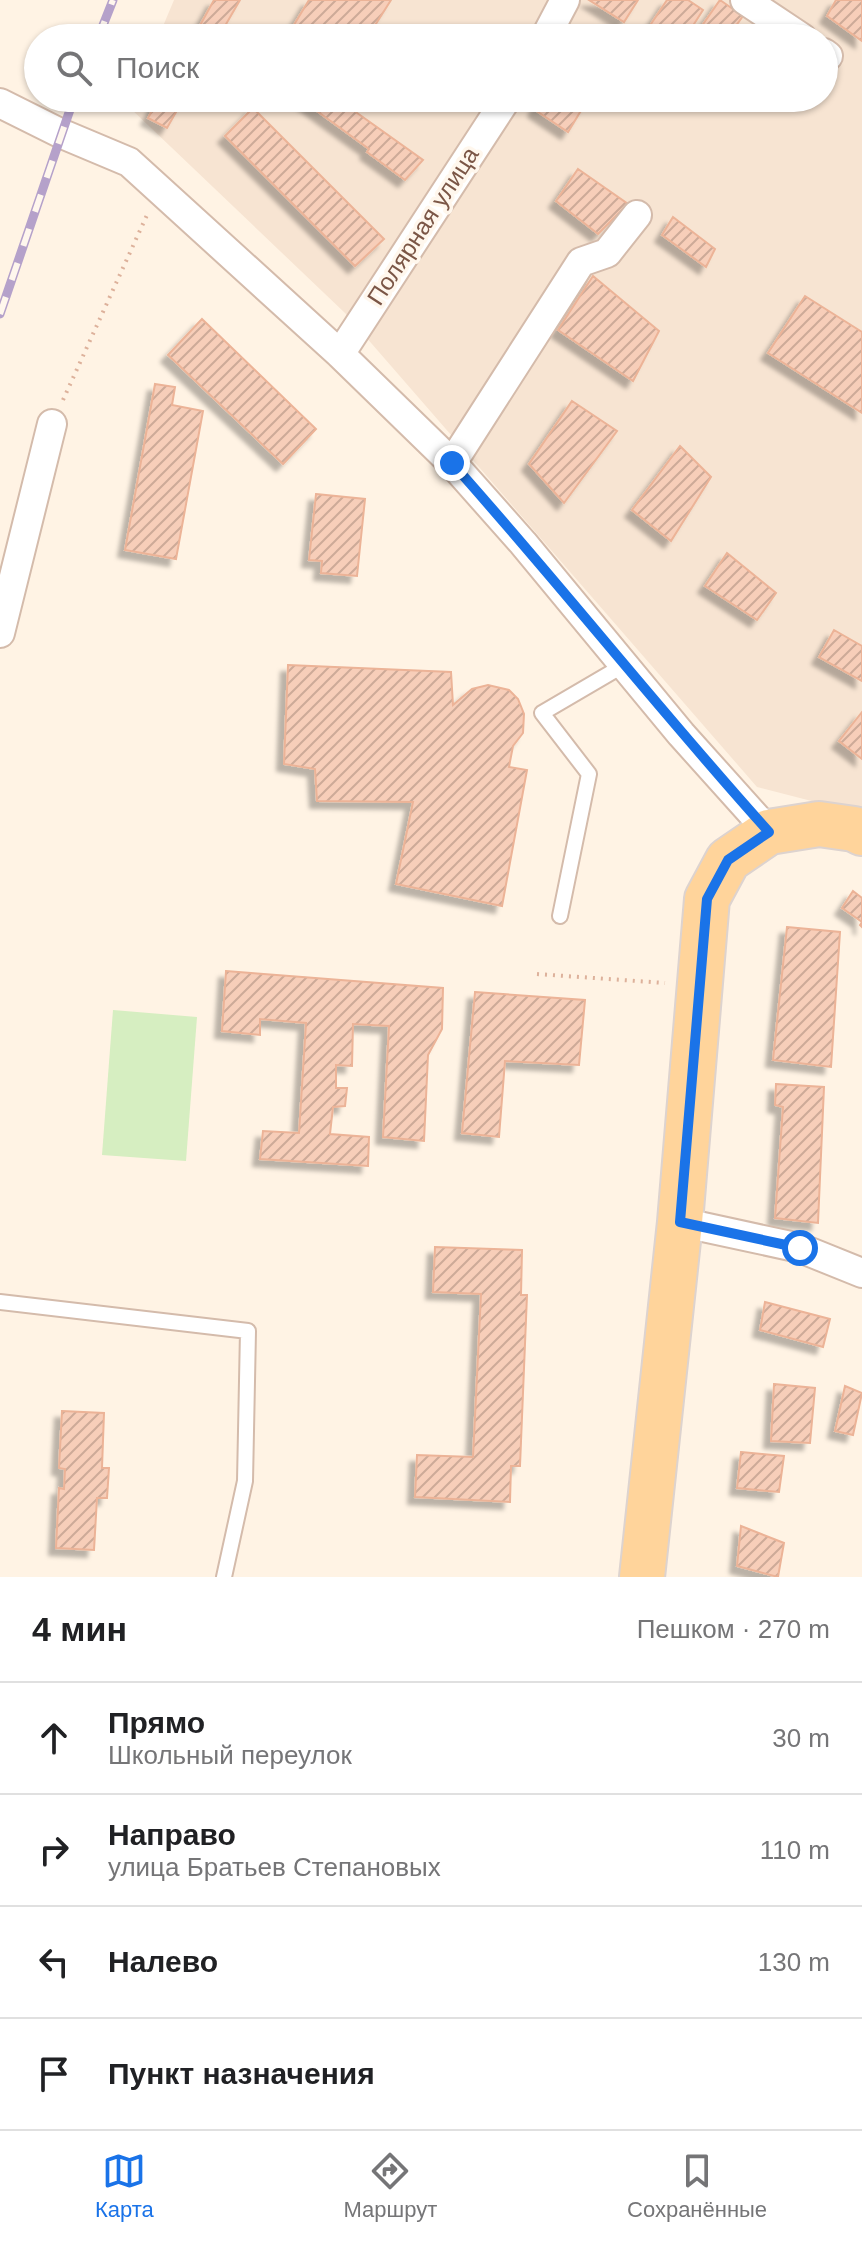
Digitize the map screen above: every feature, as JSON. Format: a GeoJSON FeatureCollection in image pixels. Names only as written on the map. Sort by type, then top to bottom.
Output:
{"type":"FeatureCollection","features":[{"type":"Feature","properties":{"kind":"main road"},"geometry":{"type":"LineString","coordinates":[[642,1577],[680,1222],[707,899],[728,860],[769,832],[819,824],[862,833]]}},
{"type":"Feature","properties":{"kind":"street"},"geometry":{"type":"LineString","coordinates":[[552,24],[565,0]]}},
{"type":"Feature","properties":{"kind":"street"},"geometry":{"type":"LineString","coordinates":[[745,0],[781,24]]}},
{"type":"Feature","properties":{"kind":"street"},"geometry":{"type":"LineString","coordinates":[[0,103],[129,162],[340,354],[452,463],[523,543],[681,734],[769,832]]}},
{"type":"Feature","properties":{"kind":"street","name":"Полярная улица"},"geometry":{"type":"LineString","coordinates":[[340,354],[498,112]]}},
{"type":"Feature","properties":{"kind":"street"},"geometry":{"type":"LineString","coordinates":[[452,463],[581,262],[607,253],[637,215]]}},
{"type":"Feature","properties":{"kind":"street"},"geometry":{"type":"LineString","coordinates":[[0,633],[52,424]]}},
{"type":"Feature","properties":{"kind":"street"},"geometry":{"type":"LineString","coordinates":[[680,1222],[800,1248],[862,1273]]}},
{"type":"Feature","properties":{"kind":"lane"},"geometry":{"type":"LineString","coordinates":[[560,916],[589,774],[542,713],[624,665]]}},
{"type":"Feature","properties":{"kind":"lane"},"geometry":{"type":"LineString","coordinates":[[0,1302],[248,1331],[245,1481],[224,1577]]}},
{"type":"Feature","properties":{"kind":"path"},"geometry":{"type":"LineString","coordinates":[[52,424],[158,190]]}},
{"type":"Feature","properties":{"kind":"path"},"geometry":{"type":"LineString","coordinates":[[537,974],[699,986]]}},
{"type":"Feature","properties":{"kind":"shaded area"},"geometry":{"type":"Polygon","coordinates":[[[174,0],[862,0],[862,814],[757,787],[345,313],[134,112],[838,112],[838,24],[164,24],[174,0]]]}},
{"type":"Feature","properties":{"kind":"green space"},"geometry":{"type":"Polygon","coordinates":[[[113,1010],[197,1017],[186,1161],[102,1155],[113,1010]]]}},
{"type":"Feature","properties":{"kind":"building"},"geometry":{"type":"Polygon","coordinates":[[[214,0],[240,0],[226,24],[201,24],[214,0]]]}},
{"type":"Feature","properties":{"kind":"building"},"geometry":{"type":"Polygon","coordinates":[[[309,0],[391,0],[376,24],[294,24],[309,0]]]}},
{"type":"Feature","properties":{"kind":"building"},"geometry":{"type":"Polygon","coordinates":[[[589,0],[638,0],[624,22],[589,0]]]}},
{"type":"Feature","properties":{"kind":"building"},"geometry":{"type":"Polygon","coordinates":[[[667,0],[688,0],[703,10],[694,24],[651,24],[667,0]]]}},
{"type":"Feature","properties":{"kind":"building"},"geometry":{"type":"Polygon","coordinates":[[[720,0],[743,16],[737,24],[703,24],[720,0]]]}},
{"type":"Feature","properties":{"kind":"building"},"geometry":{"type":"Polygon","coordinates":[[[836,0],[862,0],[862,41],[827,16],[836,0]]]}},
{"type":"Feature","properties":{"kind":"building"},"geometry":{"type":"Polygon","coordinates":[[[151,112],[176,112],[167,128],[148,118],[151,112]]]}},
{"type":"Feature","properties":{"kind":"building"},"geometry":{"type":"Polygon","coordinates":[[[249,112],[257,112],[384,239],[355,266],[225,136],[249,112]]]}},
{"type":"Feature","properties":{"kind":"building"},"geometry":{"type":"Polygon","coordinates":[[[318,112],[356,112],[423,160],[405,180],[367,152],[369,149],[318,112]]]}},
{"type":"Feature","properties":{"kind":"building"},"geometry":{"type":"Polygon","coordinates":[[[538,112],[580,112],[568,132],[538,112]]]}},
{"type":"Feature","properties":{"kind":"building"},"geometry":{"type":"Polygon","coordinates":[[[578,169],[628,204],[598,234],[556,201],[578,169]]]}},
{"type":"Feature","properties":{"kind":"building"},"geometry":{"type":"Polygon","coordinates":[[[673,217],[715,249],[706,267],[662,235],[673,217]]]}},
{"type":"Feature","properties":{"kind":"building"},"geometry":{"type":"Polygon","coordinates":[[[593,276],[659,331],[633,381],[558,330],[593,276]]]}},
{"type":"Feature","properties":{"kind":"building"},"geometry":{"type":"Polygon","coordinates":[[[805,296],[862,332],[862,413],[768,353],[805,296]]]}},
{"type":"Feature","properties":{"kind":"building"},"geometry":{"type":"Polygon","coordinates":[[[202,319],[316,429],[283,464],[168,355],[202,319]]]}},
{"type":"Feature","properties":{"kind":"building"},"geometry":{"type":"Polygon","coordinates":[[[155,384],[175,387],[172,405],[203,411],[176,559],[125,550],[155,384]]]}},
{"type":"Feature","properties":{"kind":"building"},"geometry":{"type":"Polygon","coordinates":[[[572,401],[617,431],[564,503],[529,464],[572,401]]]}},
{"type":"Feature","properties":{"kind":"building"},"geometry":{"type":"Polygon","coordinates":[[[680,446],[711,477],[671,541],[632,510],[680,446]]]}},
{"type":"Feature","properties":{"kind":"building"},"geometry":{"type":"Polygon","coordinates":[[[316,494],[365,499],[357,576],[321,573],[322,561],[309,560],[316,494]]]}},
{"type":"Feature","properties":{"kind":"building"},"geometry":{"type":"Polygon","coordinates":[[[727,553],[776,593],[757,620],[705,586],[727,553]]]}},
{"type":"Feature","properties":{"kind":"building"},"geometry":{"type":"Polygon","coordinates":[[[834,630],[862,646],[862,681],[819,657],[834,630]]]}},
{"type":"Feature","properties":{"kind":"building"},"geometry":{"type":"Polygon","coordinates":[[[288,665],[451,672],[453,705],[472,689],[488,685],[509,690],[518,699],[524,714],[523,733],[513,746],[509,767],[527,770],[502,906],[396,884],[413,802],[317,801],[315,769],[284,764],[288,665]]]}},
{"type":"Feature","properties":{"kind":"building"},"geometry":{"type":"Polygon","coordinates":[[[862,712],[862,759],[839,741],[862,712]]]}},
{"type":"Feature","properties":{"kind":"building"},"geometry":{"type":"Polygon","coordinates":[[[853,891],[862,898],[862,922],[842,908],[853,891]]]}},
{"type":"Feature","properties":{"kind":"building"},"geometry":{"type":"Polygon","coordinates":[[[787,927],[840,932],[831,1067],[773,1060],[787,927]]]}},
{"type":"Feature","properties":{"kind":"building"},"geometry":{"type":"Polygon","coordinates":[[[226,971],[443,988],[442,1029],[428,1055],[424,1141],[383,1137],[389,1026],[353,1024],[352,1066],[336,1065],[336,1088],[347,1088],[345,1106],[333,1107],[330,1134],[369,1137],[368,1166],[260,1159],[263,1131],[299,1133],[306,1023],[260,1019],[260,1035],[222,1031],[226,971]]]}},
{"type":"Feature","properties":{"kind":"building"},"geometry":{"type":"Polygon","coordinates":[[[475,992],[585,1000],[579,1065],[505,1061],[499,1137],[462,1133],[475,992]]]}},
{"type":"Feature","properties":{"kind":"building"},"geometry":{"type":"Polygon","coordinates":[[[776,1084],[824,1087],[818,1223],[775,1218],[783,1107],[775,1105],[776,1084]]]}},
{"type":"Feature","properties":{"kind":"building"},"geometry":{"type":"Polygon","coordinates":[[[435,1247],[522,1250],[521,1295],[527,1295],[520,1466],[511,1466],[510,1502],[415,1497],[417,1455],[473,1457],[481,1294],[433,1292],[435,1247]]]}},
{"type":"Feature","properties":{"kind":"building"},"geometry":{"type":"Polygon","coordinates":[[[765,1302],[830,1319],[823,1347],[760,1330],[765,1302]]]}},
{"type":"Feature","properties":{"kind":"building"},"geometry":{"type":"Polygon","coordinates":[[[774,1384],[815,1388],[810,1443],[771,1441],[774,1384]]]}},
{"type":"Feature","properties":{"kind":"building"},"geometry":{"type":"Polygon","coordinates":[[[845,1386],[862,1393],[853,1435],[835,1431],[845,1386]]]}},
{"type":"Feature","properties":{"kind":"building"},"geometry":{"type":"Polygon","coordinates":[[[62,1411],[104,1413],[102,1468],[109,1468],[107,1498],[97,1498],[94,1550],[56,1548],[59,1488],[64,1489],[65,1469],[59,1468],[62,1411]]]}},
{"type":"Feature","properties":{"kind":"building"},"geometry":{"type":"Polygon","coordinates":[[[741,1452],[784,1456],[779,1492],[737,1488],[741,1452]]]}},
{"type":"Feature","properties":{"kind":"building"},"geometry":{"type":"Polygon","coordinates":[[[741,1526],[784,1543],[778,1577],[737,1566],[741,1526]]]}},
{"type":"Feature","properties":{"kind":"railway"},"geometry":{"type":"LineString","coordinates":[[104,24],[113,0]]}},
{"type":"Feature","properties":{"kind":"railway"},"geometry":{"type":"LineString","coordinates":[[0,314],[69,112]]}},
{"type":"Feature","properties":{"kind":"route"},"geometry":{"type":"LineString","coordinates":[[452,463],[523,543],[681,734],[769,832],[728,860],[707,899],[680,1222],[800,1248]]}}]}
